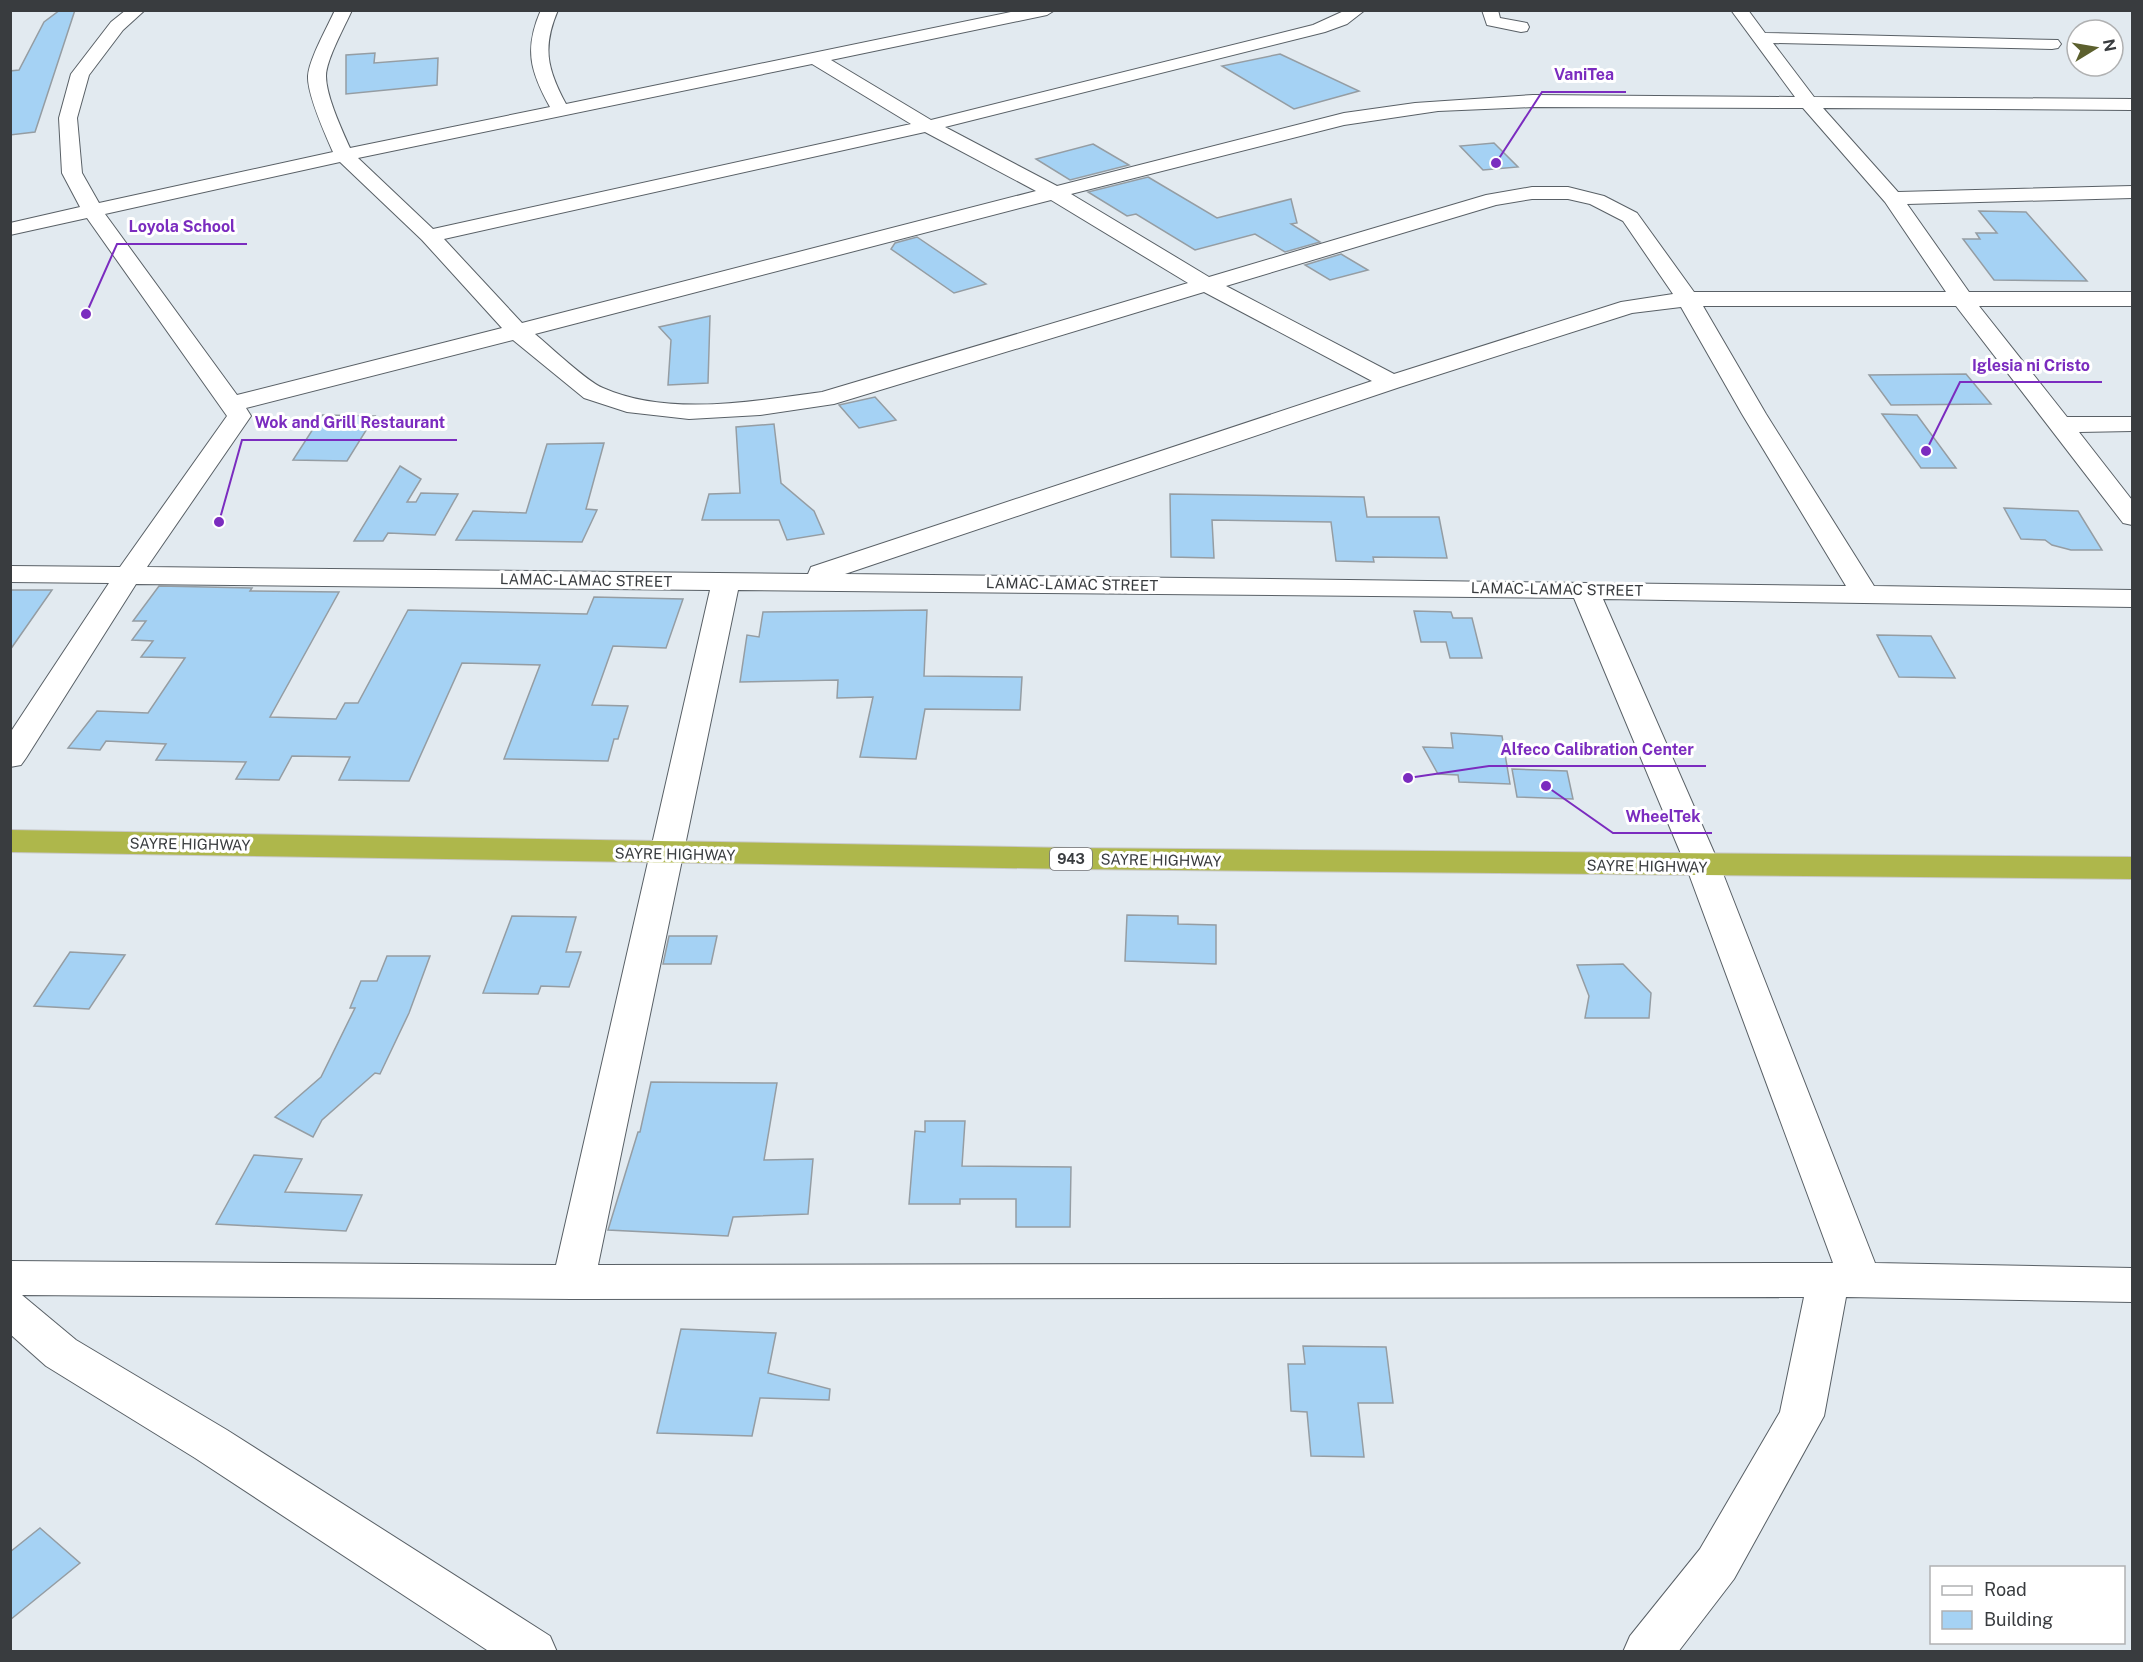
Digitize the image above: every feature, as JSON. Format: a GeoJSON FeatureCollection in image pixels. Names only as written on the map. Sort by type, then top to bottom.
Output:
{"type":"FeatureCollection","features":[{"type":"Feature","properties":{"kind":"highway","name":"SAYRE HIGHWAY"},"geometry":{"type":"LineString","coordinates":[[10,841],[666,854],[1703,866],[2133,868]]}},
{"type":"Feature","properties":{"kind":"street"},"geometry":{"type":"LineString","coordinates":[[137,10],[117,26],[80,74],[68,118],[72,173],[93,212],[236,410]]}},
{"type":"Feature","properties":{"kind":"street"},"geometry":{"type":"LineString","coordinates":[[344,10],[328,41],[317,76],[327,118],[344,155],[429,236],[522,335],[593,393],[636,407],[689,412],[760,408],[825,399],[1493,199],[1532,193],[1569,194],[1597,200],[1630,217],[1688,299],[1754,414],[1865,594]]}},
{"type":"Feature","properties":{"kind":"street"},"geometry":{"type":"LineString","coordinates":[[550,10],[540,29],[538,48],[542,77],[561,111]]}},
{"type":"Feature","properties":{"kind":"street"},"geometry":{"type":"LineString","coordinates":[[10,229],[344,155],[1047,10]]}},
{"type":"Feature","properties":{"kind":"street"},"geometry":{"type":"LineString","coordinates":[[429,236],[928,126],[1287,36],[1329,24],[1354,14],[1357,10]]}},
{"type":"Feature","properties":{"kind":"street"},"geometry":{"type":"LineString","coordinates":[[1490,10],[1493,21],[1521,27]]}},
{"type":"Feature","properties":{"kind":"street"},"geometry":{"type":"LineString","coordinates":[[1738,10],[1811,105],[1893,198],[1962,299],[2133,517]]}},
{"type":"Feature","properties":{"kind":"street"},"geometry":{"type":"LineString","coordinates":[[1760,38],[2052,44]]}},
{"type":"Feature","properties":{"kind":"street"},"geometry":{"type":"LineString","coordinates":[[815,58],[928,126],[1058,195],[1207,285],[1392,382]]}},
{"type":"Feature","properties":{"kind":"street"},"geometry":{"type":"LineString","coordinates":[[10,758],[236,410],[1301,133],[1396,116],[1440,110],[1534,104],[2128,107]]}},
{"type":"Feature","properties":{"kind":"street"},"geometry":{"type":"LineString","coordinates":[[1893,198],[2133,192]]}},
{"type":"Feature","properties":{"kind":"street"},"geometry":{"type":"LineString","coordinates":[[797,581],[1392,382],[1629,308],[1688,299],[2133,299]]}},
{"type":"Feature","properties":{"kind":"street"},"geometry":{"type":"LineString","coordinates":[[2061,425],[2133,424]]}},
{"type":"Feature","properties":{"kind":"street","name":"LAMAC-LAMAC STREET"},"geometry":{"type":"LineString","coordinates":[[10,574],[797,581],[2133,598]]}},
{"type":"Feature","properties":{"kind":"street"},"geometry":{"type":"LineString","coordinates":[[573,1282],[726,582]]}},
{"type":"Feature","properties":{"kind":"street"},"geometry":{"type":"LineString","coordinates":[[1585,590],[1703,866],[1844,1281],[1802,1416],[1717,1564],[1647,1652]]}},
{"type":"Feature","properties":{"kind":"street"},"geometry":{"type":"LineString","coordinates":[[10,1278],[573,1282],[1844,1281],[2133,1285]]}},
{"type":"Feature","properties":{"kind":"street"},"geometry":{"type":"LineString","coordinates":[[10,1308],[61,1353],[211,1444],[533,1652]]}},
{"type":"Feature","properties":{"kind":"building"},"geometry":{"type":"Polygon","coordinates":[[[60,10],[75,10],[35,132],[10,135],[10,71],[19,70],[44,22],[60,10]]]}},
{"type":"Feature","properties":{"kind":"building"},"geometry":{"type":"Polygon","coordinates":[[[375,53],[374,63],[438,58],[437,85],[346,94],[346,55],[375,53]]]}},
{"type":"Feature","properties":{"kind":"building"},"geometry":{"type":"Polygon","coordinates":[[[1280,54],[1359,91],[1294,109],[1222,66],[1280,54]]]}},
{"type":"Feature","properties":{"kind":"building"},"geometry":{"type":"Polygon","coordinates":[[[1494,143],[1518,167],[1483,170],[1460,146],[1494,143]]]}},
{"type":"Feature","properties":{"kind":"building"},"geometry":{"type":"Polygon","coordinates":[[[1093,144],[1129,165],[1070,180],[1036,159],[1093,144]]]}},
{"type":"Feature","properties":{"kind":"building"},"geometry":{"type":"Polygon","coordinates":[[[1148,177],[1217,218],[1291,199],[1297,223],[1291,224],[1320,242],[1285,252],[1255,234],[1195,250],[1136,214],[1127,216],[1088,192],[1148,177]]]}},
{"type":"Feature","properties":{"kind":"building"},"geometry":{"type":"Polygon","coordinates":[[[1979,211],[2026,212],[2087,281],[1994,280],[1963,239],[1980,239],[1976,233],[1997,233],[1979,211]]]}},
{"type":"Feature","properties":{"kind":"building"},"geometry":{"type":"Polygon","coordinates":[[[917,237],[986,284],[954,293],[891,249],[895,243],[917,237]]]}},
{"type":"Feature","properties":{"kind":"building"},"geometry":{"type":"Polygon","coordinates":[[[1341,254],[1368,270],[1330,280],[1305,265],[1341,254]]]}},
{"type":"Feature","properties":{"kind":"building"},"geometry":{"type":"Polygon","coordinates":[[[710,316],[708,383],[668,385],[671,340],[659,327],[710,316]]]}},
{"type":"Feature","properties":{"kind":"building"},"geometry":{"type":"Polygon","coordinates":[[[1966,374],[1991,404],[1891,405],[1869,375],[1966,374]]]}},
{"type":"Feature","properties":{"kind":"building"},"geometry":{"type":"Polygon","coordinates":[[[875,397],[896,420],[859,428],[839,405],[875,397]]]}},
{"type":"Feature","properties":{"kind":"building"},"geometry":{"type":"Polygon","coordinates":[[[1882,414],[1917,415],[1956,468],[1921,468],[1882,414]]]}},
{"type":"Feature","properties":{"kind":"building"},"geometry":{"type":"Polygon","coordinates":[[[322,415],[375,416],[347,461],[293,460],[322,415]]]}},
{"type":"Feature","properties":{"kind":"building"},"geometry":{"type":"Polygon","coordinates":[[[774,424],[781,483],[814,511],[824,534],[787,540],[779,520],[702,520],[709,494],[740,493],[736,427],[774,424]]]}},
{"type":"Feature","properties":{"kind":"building"},"geometry":{"type":"Polygon","coordinates":[[[604,443],[586,509],[597,510],[582,542],[456,540],[473,511],[526,513],[547,444],[604,443]]]}},
{"type":"Feature","properties":{"kind":"building"},"geometry":{"type":"Polygon","coordinates":[[[400,466],[421,479],[407,502],[416,502],[421,493],[458,494],[435,535],[388,533],[383,541],[354,541],[400,466]]]}},
{"type":"Feature","properties":{"kind":"building"},"geometry":{"type":"Polygon","coordinates":[[[1170,494],[1364,497],[1367,517],[1439,517],[1447,558],[1373,557],[1374,562],[1336,561],[1331,522],[1212,520],[1214,558],[1171,557],[1170,494]]]}},
{"type":"Feature","properties":{"kind":"building"},"geometry":{"type":"Polygon","coordinates":[[[2004,508],[2078,511],[2102,550],[2071,550],[2052,545],[2045,540],[2021,539],[2004,508]]]}},
{"type":"Feature","properties":{"kind":"building"},"geometry":{"type":"Polygon","coordinates":[[[159,586],[252,588],[250,591],[339,592],[270,717],[336,719],[345,703],[358,703],[408,610],[587,614],[594,597],[683,599],[666,648],[613,646],[592,705],[628,706],[618,739],[614,739],[608,761],[504,759],[540,665],[462,663],[409,781],[339,780],[350,757],[292,756],[279,780],[236,779],[246,762],[156,760],[166,744],[106,741],[100,750],[68,748],[97,711],[148,713],[185,658],[141,657],[153,641],[132,640],[146,621],[133,621],[159,586]]]}},
{"type":"Feature","properties":{"kind":"building"},"geometry":{"type":"Polygon","coordinates":[[[10,590],[52,590],[10,650],[10,590]]]}},
{"type":"Feature","properties":{"kind":"building"},"geometry":{"type":"Polygon","coordinates":[[[927,610],[924,676],[1022,677],[1020,710],[925,709],[916,759],[860,757],[873,697],[837,698],[838,680],[740,682],[747,635],[759,637],[763,612],[927,610]]]}},
{"type":"Feature","properties":{"kind":"building"},"geometry":{"type":"Polygon","coordinates":[[[1414,611],[1451,612],[1453,618],[1472,618],[1482,658],[1450,658],[1446,642],[1421,642],[1414,611]]]}},
{"type":"Feature","properties":{"kind":"building"},"geometry":{"type":"Polygon","coordinates":[[[1877,635],[1931,636],[1955,678],[1899,677],[1877,635]]]}},
{"type":"Feature","properties":{"kind":"building"},"geometry":{"type":"Polygon","coordinates":[[[1451,733],[1502,736],[1510,784],[1459,782],[1458,775],[1438,774],[1423,747],[1453,748],[1451,733]]]}},
{"type":"Feature","properties":{"kind":"building"},"geometry":{"type":"Polygon","coordinates":[[[1512,769],[1567,771],[1573,799],[1517,797],[1512,769]]]}},
{"type":"Feature","properties":{"kind":"building"},"geometry":{"type":"Polygon","coordinates":[[[1127,915],[1178,916],[1178,924],[1216,925],[1216,964],[1125,961],[1127,915]]]}},
{"type":"Feature","properties":{"kind":"building"},"geometry":{"type":"Polygon","coordinates":[[[512,916],[576,917],[566,952],[581,952],[569,987],[541,986],[538,994],[483,993],[512,916]]]}},
{"type":"Feature","properties":{"kind":"building"},"geometry":{"type":"Polygon","coordinates":[[[669,936],[717,936],[711,964],[663,964],[669,936]]]}},
{"type":"Feature","properties":{"kind":"building"},"geometry":{"type":"Polygon","coordinates":[[[70,952],[125,955],[89,1009],[34,1006],[70,952]]]}},
{"type":"Feature","properties":{"kind":"building"},"geometry":{"type":"Polygon","coordinates":[[[387,956],[430,956],[409,1013],[380,1074],[375,1073],[322,1120],[313,1137],[275,1117],[321,1077],[355,1008],[350,1008],[361,981],[377,981],[387,956]]]}},
{"type":"Feature","properties":{"kind":"building"},"geometry":{"type":"Polygon","coordinates":[[[1623,964],[1651,993],[1649,1018],[1585,1018],[1589,996],[1577,965],[1623,964]]]}},
{"type":"Feature","properties":{"kind":"building"},"geometry":{"type":"Polygon","coordinates":[[[651,1082],[777,1083],[764,1160],[813,1159],[808,1214],[733,1217],[728,1236],[608,1230],[638,1132],[640,1132],[651,1082]]]}},
{"type":"Feature","properties":{"kind":"building"},"geometry":{"type":"Polygon","coordinates":[[[925,1121],[965,1121],[962,1166],[1071,1167],[1070,1227],[1016,1227],[1016,1199],[960,1199],[960,1204],[909,1204],[915,1131],[925,1132],[925,1121]]]}},
{"type":"Feature","properties":{"kind":"building"},"geometry":{"type":"Polygon","coordinates":[[[254,1155],[302,1159],[285,1192],[362,1195],[346,1231],[216,1224],[254,1155]]]}},
{"type":"Feature","properties":{"kind":"building"},"geometry":{"type":"Polygon","coordinates":[[[681,1329],[776,1333],[768,1373],[830,1389],[829,1400],[760,1398],[752,1436],[657,1433],[681,1329]]]}},
{"type":"Feature","properties":{"kind":"building"},"geometry":{"type":"Polygon","coordinates":[[[1303,1346],[1386,1347],[1393,1403],[1358,1403],[1364,1457],[1311,1456],[1307,1412],[1291,1411],[1288,1364],[1305,1364],[1303,1346]]]}},
{"type":"Feature","properties":{"kind":"building"},"geometry":{"type":"Polygon","coordinates":[[[40,1528],[80,1563],[10,1620],[10,1552],[40,1528]]]}},
{"type":"Feature","properties":{"kind":"place","name":"VaniTea"},"geometry":{"type":"Point","coordinates":[1496,163]}},
{"type":"Feature","properties":{"kind":"place","name":"Loyola School"},"geometry":{"type":"Point","coordinates":[86,314]}},
{"type":"Feature","properties":{"kind":"place","name":"Iglesia ni Cristo"},"geometry":{"type":"Point","coordinates":[1926,451]}},
{"type":"Feature","properties":{"kind":"place","name":"Wok and Grill Restaurant"},"geometry":{"type":"Point","coordinates":[219,522]}},
{"type":"Feature","properties":{"kind":"place","name":"Alfeco Calibration Center"},"geometry":{"type":"Point","coordinates":[1408,778]}},
{"type":"Feature","properties":{"kind":"place","name":"WheelTek"},"geometry":{"type":"Point","coordinates":[1546,786]}}]}
